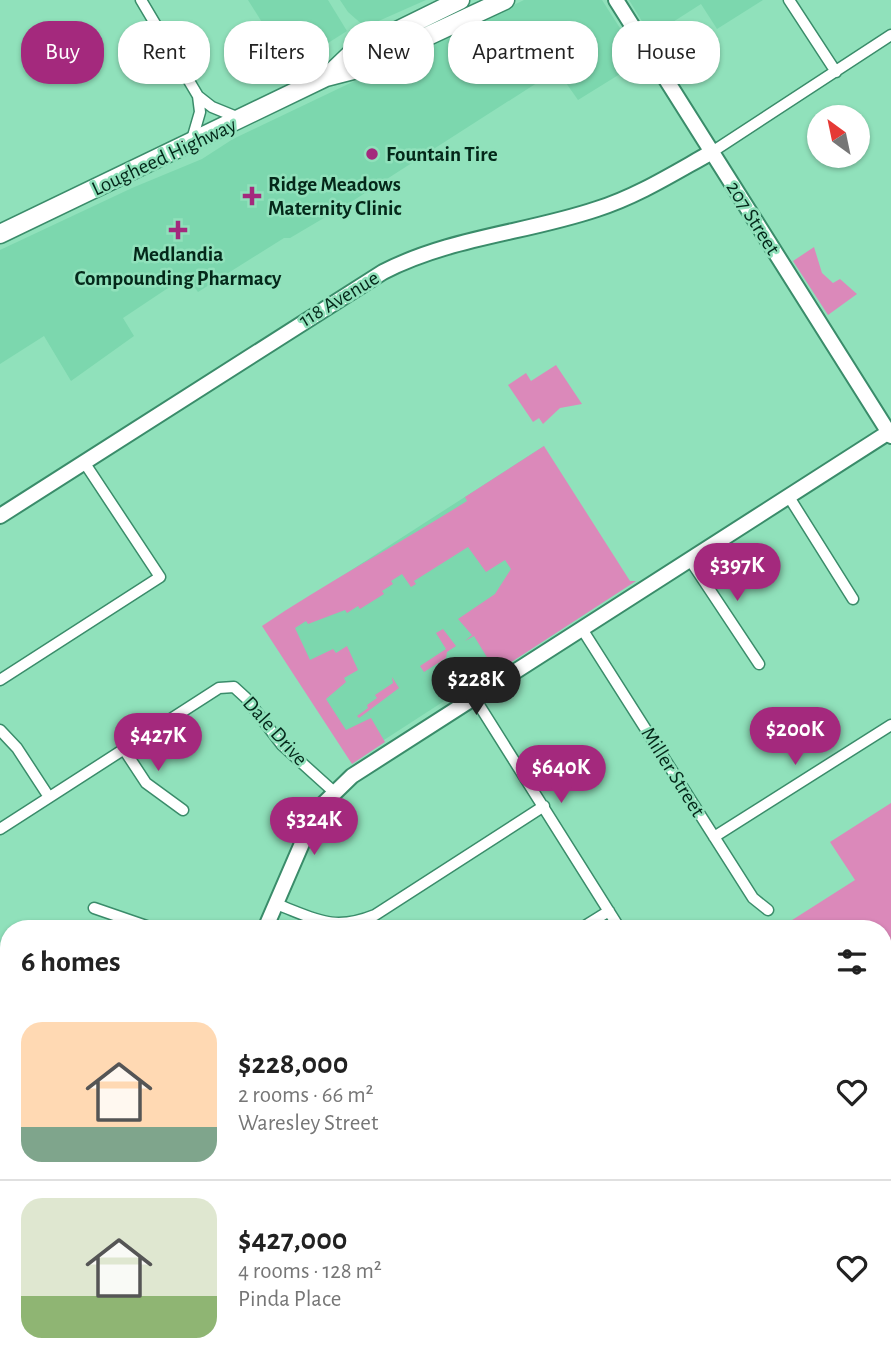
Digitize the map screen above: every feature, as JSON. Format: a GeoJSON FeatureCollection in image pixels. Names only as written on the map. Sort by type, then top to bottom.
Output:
{"type":"FeatureCollection","features":[{"type":"Feature","properties":{"kind":"highway","name":"Lougheed Highway"},"geometry":{"type":"LineString","coordinates":[[329,74],[352,53],[460,0]]}},
{"type":"Feature","properties":{"kind":"highway","name":"Lougheed Highway"},"geometry":{"type":"LineString","coordinates":[[329,76],[357,69],[505,0]]}},
{"type":"Feature","properties":{"kind":"highway","name":"Lougheed Highway"},"geometry":{"type":"LineString","coordinates":[[0,234],[312,84]]}},
{"type":"Feature","properties":{"kind":"street"},"geometry":{"type":"LineString","coordinates":[[141,0],[198,96],[212,107],[243,119]]}},
{"type":"Feature","properties":{"kind":"street","name":"207 Street"},"geometry":{"type":"LineString","coordinates":[[616,0],[890,434]]}},
{"type":"Feature","properties":{"kind":"street"},"geometry":{"type":"LineString","coordinates":[[789,0],[836,72]]}},
{"type":"Feature","properties":{"kind":"street"},"geometry":{"type":"LineString","coordinates":[[712,152],[891,35]]}},
{"type":"Feature","properties":{"kind":"street"},"geometry":{"type":"LineString","coordinates":[[191,144],[200,112],[198,96]]}},
{"type":"Feature","properties":{"kind":"street","name":"118 Avenue"},"geometry":{"type":"LineString","coordinates":[[0,516],[327,304],[404,261],[450,245],[597,209],[649,187],[712,152]]}},
{"type":"Feature","properties":{"kind":"street"},"geometry":{"type":"LineString","coordinates":[[269,920],[316,811],[333,791],[352,776],[890,434]]}},
{"type":"Feature","properties":{"kind":"street"},"geometry":{"type":"LineString","coordinates":[[0,680],[160,577],[84,462]]}},
{"type":"Feature","properties":{"kind":"street"},"geometry":{"type":"LineString","coordinates":[[789,497],[853,599]]}},
{"type":"Feature","properties":{"kind":"street"},"geometry":{"type":"LineString","coordinates":[[690,560],[759,664]]}},
{"type":"Feature","properties":{"kind":"street","name":"Miller Street"},"geometry":{"type":"LineString","coordinates":[[582,629],[753,898],[768,910]]}},
{"type":"Feature","properties":{"kind":"street","name":"Dale Drive"},"geometry":{"type":"LineString","coordinates":[[0,829],[219,688],[234,687],[247,698],[282,745],[333,791]]}},
{"type":"Feature","properties":{"kind":"street"},"geometry":{"type":"LineString","coordinates":[[474,697],[614,920]]}},
{"type":"Feature","properties":{"kind":"street"},"geometry":{"type":"LineString","coordinates":[[714,837],[891,725]]}},
{"type":"Feature","properties":{"kind":"street"},"geometry":{"type":"LineString","coordinates":[[0,730],[17,748],[49,797]]}},
{"type":"Feature","properties":{"kind":"street"},"geometry":{"type":"LineString","coordinates":[[123,748],[146,783],[183,810]]}},
{"type":"Feature","properties":{"kind":"street"},"geometry":{"type":"LineString","coordinates":[[363,920],[375,915],[544,806]]}},
{"type":"Feature","properties":{"kind":"street"},"geometry":{"type":"LineString","coordinates":[[276,904],[319,920]]}},
{"type":"Feature","properties":{"kind":"street"},"geometry":{"type":"LineString","coordinates":[[94,908],[129,920]]}},
{"type":"Feature","properties":{"kind":"street"},"geometry":{"type":"LineString","coordinates":[[594,920],[608,911]]}},
{"type":"Feature","properties":{"kind":"shaded area"},"geometry":{"type":"Polygon","coordinates":[[[248,0],[328,0],[343,24],[343,34],[329,42],[329,21],[261,21],[248,0]]]}},
{"type":"Feature","properties":{"kind":"shaded area"},"geometry":{"type":"Polygon","coordinates":[[[340,0],[426,0],[379,21],[358,21],[340,0]]]}},
{"type":"Feature","properties":{"kind":"shaded area"},"geometry":{"type":"Polygon","coordinates":[[[524,0],[602,0],[615,21],[612,21],[612,79],[578,100],[567,84],[598,84],[598,21],[480,21],[524,0]]]}},
{"type":"Feature","properties":{"kind":"shaded area"},"geometry":{"type":"Polygon","coordinates":[[[629,0],[763,0],[720,27],[720,21],[712,21],[701,4],[674,21],[642,21],[629,0]]]}},
{"type":"Feature","properties":{"kind":"shaded area"},"geometry":{"type":"Polygon","coordinates":[[[448,36],[448,84],[535,84],[351,202],[290,238],[284,238],[198,292],[186,276],[123,318],[134,336],[71,381],[44,336],[0,364],[0,250],[132,188],[202,159],[233,139],[348,84],[434,84],[434,43],[448,36]]]}},
{"type":"Feature","properties":{"kind":"shaded area"},"geometry":{"type":"Polygon","coordinates":[[[814,247],[822,273],[833,283],[840,279],[857,294],[828,315],[793,261],[814,247]]]}},
{"type":"Feature","properties":{"kind":"shaded area"},"geometry":{"type":"Polygon","coordinates":[[[556,365],[582,404],[560,408],[543,424],[539,418],[533,422],[508,385],[526,373],[531,381],[556,365]]]}},
{"type":"Feature","properties":{"kind":"shaded area"},"geometry":{"type":"Polygon","coordinates":[[[544,446],[551,632],[353,760],[266,625],[544,446]]]}},
{"type":"Feature","properties":{"kind":"shaded area"},"geometry":{"type":"Polygon","coordinates":[[[544,446],[630,581],[636,581],[496,672],[474,636],[465,641],[472,635],[458,619],[495,594],[511,569],[505,560],[486,572],[468,547],[414,581],[416,584],[411,587],[402,574],[382,591],[384,594],[360,609],[358,606],[347,613],[345,610],[308,624],[306,621],[295,628],[310,660],[333,649],[336,653],[347,646],[358,670],[344,678],[346,682],[326,699],[346,730],[371,718],[385,742],[352,764],[262,626],[467,501],[465,497],[544,446]]]}},
{"type":"Feature","properties":{"kind":"shaded area"},"geometry":{"type":"Polygon","coordinates":[[[443,629],[456,646],[447,652],[446,658],[424,672],[420,666],[446,649],[436,633],[443,629]]]}},
{"type":"Feature","properties":{"kind":"shaded area"},"geometry":{"type":"Polygon","coordinates":[[[392,677],[399,688],[359,718],[357,716],[377,698],[375,695],[393,683],[392,677]]]}},
{"type":"Feature","properties":{"kind":"shaded area"},"geometry":{"type":"Polygon","coordinates":[[[891,803],[891,920],[792,920],[855,880],[830,842],[891,803]]]}},
{"type":"Feature","properties":{"kind":"place","name":"Fountain Tire"},"geometry":{"type":"Point","coordinates":[372,154]}},
{"type":"Feature","properties":{"kind":"place","name":"Ridge Meadows Maternity Clinic"},"geometry":{"type":"Point","coordinates":[252,196]}},
{"type":"Feature","properties":{"kind":"place","name":"Medlandia Compounding Pharmacy"},"geometry":{"type":"Point","coordinates":[178,230]}}]}
